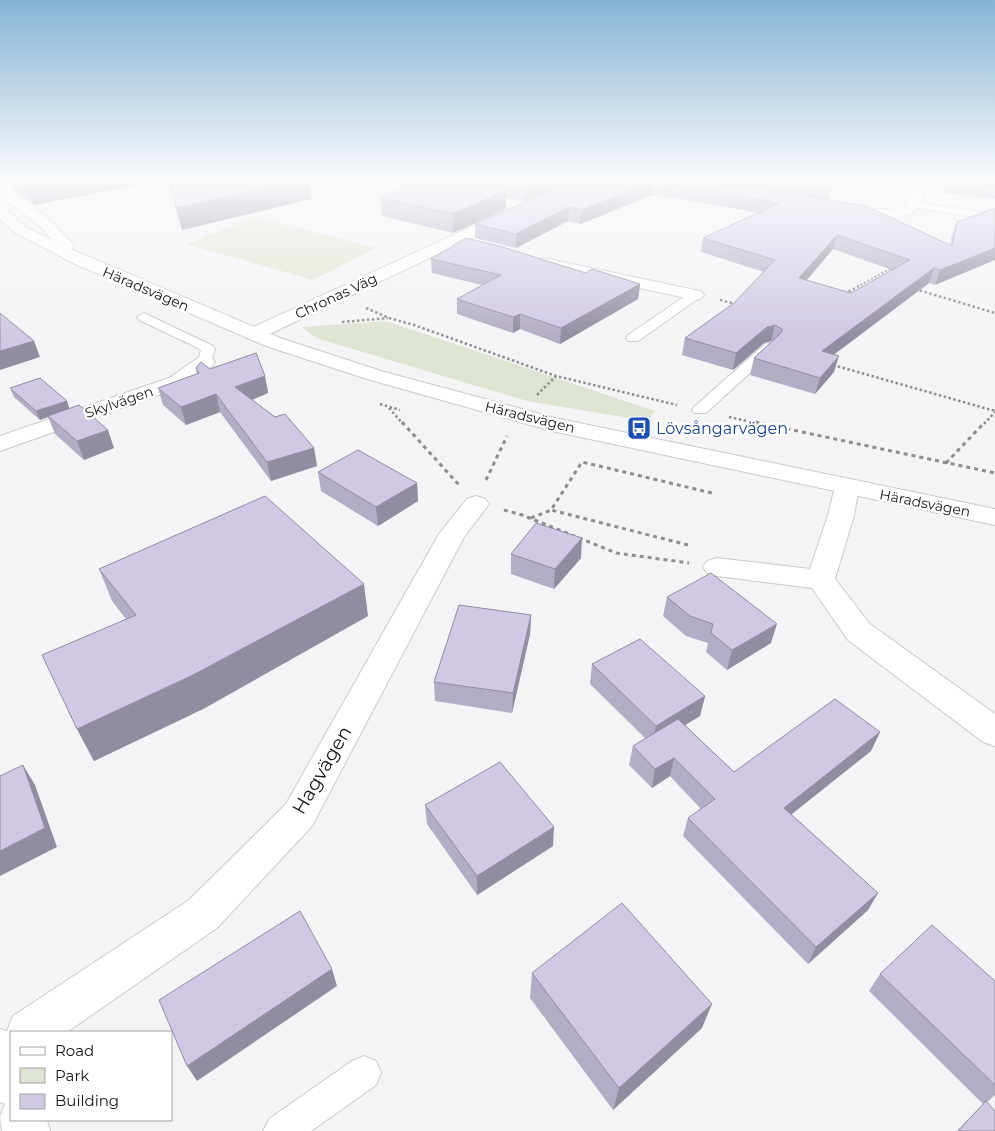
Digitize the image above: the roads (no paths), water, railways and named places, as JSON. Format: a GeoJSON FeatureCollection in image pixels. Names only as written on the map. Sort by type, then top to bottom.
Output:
{"type":"FeatureCollection","features":[{"type":"Feature","properties":{"kind":"street","name":"Häradsvägen"},"geometry":{"type":"LineString","coordinates":[[28,234],[81,262],[254,334],[374,375],[552,424],[847,487],[995,516]]}},
{"type":"Feature","properties":{"kind":"street","name":"Häradsvägen"},"geometry":{"type":"LineString","coordinates":[[56,234],[81,262]]}},
{"type":"Feature","properties":{"kind":"street","name":"Chronas Väg"},"geometry":{"type":"LineString","coordinates":[[254,334],[466,234]]}},
{"type":"Feature","properties":{"kind":"street"},"geometry":{"type":"LineString","coordinates":[[450,241],[477,248]]}},
{"type":"Feature","properties":{"kind":"street"},"geometry":{"type":"LineString","coordinates":[[532,261],[695,295]]}},
{"type":"Feature","properties":{"kind":"street","name":"Skylvägen"},"geometry":{"type":"LineString","coordinates":[[0,444],[176,382],[206,362]]}},
{"type":"Feature","properties":{"kind":"street"},"geometry":{"type":"LineString","coordinates":[[821,580],[841,516],[847,487]]}},
{"type":"Feature","properties":{"kind":"street","name":"Hagvägen"},"geometry":{"type":"LineString","coordinates":[[41,1031],[203,914],[300,815],[452,534],[476,504]]}},
{"type":"Feature","properties":{"kind":"street"},"geometry":{"type":"LineString","coordinates":[[717,567],[821,580],[859,632],[995,732]]}},
{"type":"Feature","properties":{"kind":"lane"},"geometry":{"type":"LineString","coordinates":[[633,338],[695,295]]}},
{"type":"Feature","properties":{"kind":"lane"},"geometry":{"type":"LineString","coordinates":[[144,317],[200,343],[208,349],[206,362]]}},
{"type":"Feature","properties":{"kind":"lane"},"geometry":{"type":"LineString","coordinates":[[700,410],[770,347]]}},
{"type":"Feature","properties":{"kind":"lane"},"geometry":{"type":"LineString","coordinates":[[280,1131],[364,1073]]}},
{"type":"Feature","properties":{"kind":"place","name":"Lövsångarvägen"},"geometry":{"type":"Point","coordinates":[639,428]}}]}
